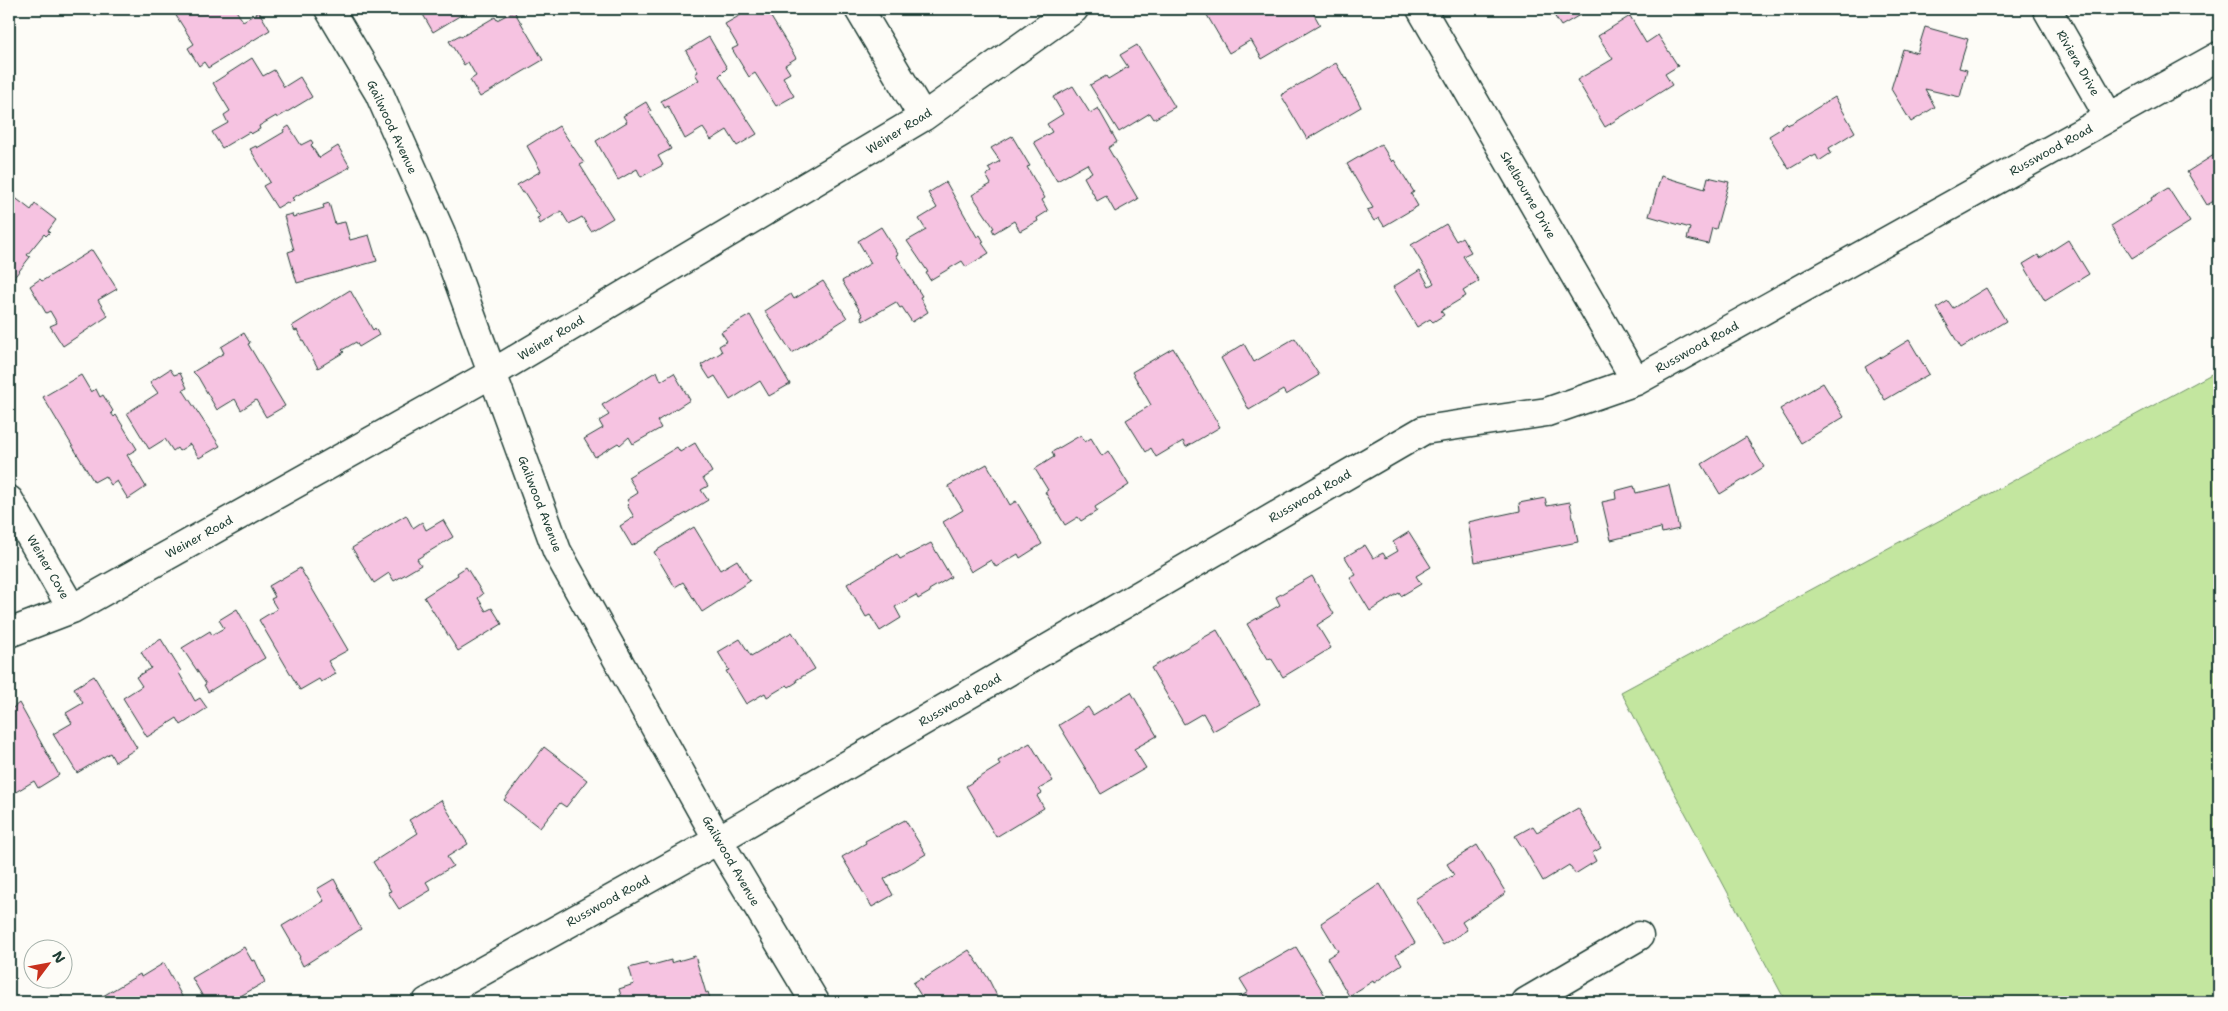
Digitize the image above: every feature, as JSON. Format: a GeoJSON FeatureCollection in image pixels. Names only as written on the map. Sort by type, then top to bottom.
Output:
{"type":"FeatureCollection","features":[{"type":"Feature","properties":{"kind":"street","name":"Gailwood Avenue"},"geometry":{"type":"LineString","coordinates":[[328,9],[378,93],[437,224],[557,551],[718,840],[815,1002]]}},
{"type":"Feature","properties":{"kind":"street"},"geometry":{"type":"LineString","coordinates":[[859,9],[923,117]]}},
{"type":"Feature","properties":{"kind":"street","name":"Weiner Road"},"geometry":{"type":"LineString","coordinates":[[9,634],[72,609],[491,374],[923,117],[1074,9]]}},
{"type":"Feature","properties":{"kind":"street","name":"Shelbourne Drive"},"geometry":{"type":"LineString","coordinates":[[1421,9],[1636,381]]}},
{"type":"Feature","properties":{"kind":"street","name":"Riviera Drive"},"geometry":{"type":"LineString","coordinates":[[2047,9],[2109,117]]}},
{"type":"Feature","properties":{"kind":"street","name":"Russwood Road"},"geometry":{"type":"LineString","coordinates":[[427,1002],[718,840],[1424,430],[1546,412],[1636,381],[2219,56]]}},
{"type":"Feature","properties":{"kind":"street","name":"Weiner Cove"},"geometry":{"type":"LineString","coordinates":[[9,500],[72,609]]}},
{"type":"Feature","properties":{"kind":"street"},"geometry":{"type":"LineString","coordinates":[[1526,1002],[1639,936]]}},
{"type":"Feature","properties":{"kind":"green space"},"geometry":{"type":"Polygon","coordinates":[[[2219,370],[2219,1002],[1786,1002],[1621,692],[2219,370]]]}},
{"type":"Feature","properties":{"kind":"building"},"geometry":{"type":"Polygon","coordinates":[[[184,9],[235,9],[243,21],[259,12],[270,30],[208,68],[204,62],[199,66],[188,48],[194,44],[175,14],[184,9]]]}},
{"type":"Feature","properties":{"kind":"building"},"geometry":{"type":"Polygon","coordinates":[[[424,9],[471,9],[433,32],[421,11],[424,9]]]}},
{"type":"Feature","properties":{"kind":"building"},"geometry":{"type":"Polygon","coordinates":[[[751,9],[766,9],[796,58],[785,65],[790,73],[783,77],[794,96],[776,106],[755,73],[749,77],[732,49],[738,46],[725,24],[751,9]]]}},
{"type":"Feature","properties":{"kind":"building"},"geometry":{"type":"Polygon","coordinates":[[[1311,9],[1320,25],[1262,59],[1251,40],[1229,53],[1204,10],[1311,9]]]}},
{"type":"Feature","properties":{"kind":"building"},"geometry":{"type":"Polygon","coordinates":[[[1550,9],[1590,9],[1561,26],[1550,9]]]}},
{"type":"Feature","properties":{"kind":"building"},"geometry":{"type":"Polygon","coordinates":[[[514,11],[543,60],[480,97],[470,80],[476,76],[468,62],[464,65],[449,41],[460,35],[461,37],[495,17],[497,20],[514,11]]]}},
{"type":"Feature","properties":{"kind":"building"},"geometry":{"type":"Polygon","coordinates":[[[1630,16],[1646,43],[1658,35],[1678,66],[1665,74],[1672,85],[1605,127],[1577,80],[1613,59],[1598,36],[1630,16]]]}},
{"type":"Feature","properties":{"kind":"building"},"geometry":{"type":"Polygon","coordinates":[[[1925,27],[1968,39],[1959,68],[1967,70],[1960,97],[1925,89],[1935,107],[1911,122],[1891,89],[1903,49],[1917,53],[1925,27]]]}},
{"type":"Feature","properties":{"kind":"building"},"geometry":{"type":"Polygon","coordinates":[[[709,37],[727,68],[719,76],[757,134],[737,146],[727,130],[711,140],[703,128],[685,139],[668,106],[665,108],[661,101],[699,80],[695,74],[698,72],[686,51],[709,37]]]}},
{"type":"Feature","properties":{"kind":"building"},"geometry":{"type":"Polygon","coordinates":[[[1137,45],[1175,107],[1154,119],[1150,113],[1119,132],[1090,85],[1106,76],[1108,79],[1128,67],[1120,55],[1137,45]]]}},
{"type":"Feature","properties":{"kind":"building"},"geometry":{"type":"Polygon","coordinates":[[[252,58],[263,76],[274,70],[284,87],[300,77],[312,97],[277,118],[276,116],[259,126],[260,129],[251,134],[249,132],[222,148],[212,132],[228,123],[224,115],[230,111],[213,83],[252,58]]]}},
{"type":"Feature","properties":{"kind":"building"},"geometry":{"type":"Polygon","coordinates":[[[1336,63],[1361,107],[1307,139],[1281,95],[1336,63]]]}},
{"type":"Feature","properties":{"kind":"building"},"geometry":{"type":"Polygon","coordinates":[[[1073,86],[1090,113],[1098,108],[1117,142],[1108,148],[1138,199],[1115,212],[1106,196],[1097,201],[1084,177],[1092,172],[1087,164],[1057,181],[1034,142],[1052,132],[1047,124],[1063,114],[1053,97],[1073,86]]]}},
{"type":"Feature","properties":{"kind":"building"},"geometry":{"type":"Polygon","coordinates":[[[1835,97],[1855,132],[1829,148],[1831,153],[1819,161],[1816,155],[1811,156],[1789,169],[1769,136],[1782,128],[1781,126],[1785,123],[1787,125],[1792,123],[1835,97]]]}},
{"type":"Feature","properties":{"kind":"building"},"geometry":{"type":"Polygon","coordinates":[[[646,102],[651,111],[649,112],[671,149],[658,156],[663,165],[641,177],[637,169],[618,180],[596,141],[627,122],[623,116],[646,102]]]}},
{"type":"Feature","properties":{"kind":"building"},"geometry":{"type":"Polygon","coordinates":[[[289,126],[301,145],[311,140],[313,143],[311,145],[319,158],[338,146],[350,167],[292,198],[294,200],[288,204],[287,202],[277,208],[263,186],[270,182],[250,149],[256,146],[257,148],[284,132],[283,130],[289,126]]]}},
{"type":"Feature","properties":{"kind":"building"},"geometry":{"type":"Polygon","coordinates":[[[559,126],[584,163],[580,165],[613,218],[591,231],[582,217],[569,224],[561,211],[540,224],[537,218],[540,217],[524,192],[522,193],[517,185],[541,171],[527,146],[559,126]]]}},
{"type":"Feature","properties":{"kind":"building"},"geometry":{"type":"Polygon","coordinates":[[[1012,136],[1030,166],[1027,167],[1045,198],[1042,200],[1048,211],[1037,218],[1038,221],[1020,231],[1014,221],[994,233],[992,229],[994,228],[972,195],[991,184],[986,175],[991,172],[988,168],[1000,161],[991,148],[1012,136]]]}},
{"type":"Feature","properties":{"kind":"building"},"geometry":{"type":"Polygon","coordinates":[[[1381,144],[1392,162],[1394,160],[1414,192],[1411,194],[1418,206],[1384,226],[1379,218],[1374,221],[1367,210],[1373,208],[1347,164],[1381,144]]]}},
{"type":"Feature","properties":{"kind":"building"},"geometry":{"type":"Polygon","coordinates":[[[2219,153],[2219,198],[2207,205],[2187,172],[2219,153]]]}},
{"type":"Feature","properties":{"kind":"building"},"geometry":{"type":"Polygon","coordinates":[[[1661,176],[1705,189],[1708,177],[1729,182],[1716,229],[1712,228],[1708,244],[1687,239],[1690,228],[1649,216],[1661,176]]]}},
{"type":"Feature","properties":{"kind":"building"},"geometry":{"type":"Polygon","coordinates":[[[946,182],[977,237],[980,235],[984,242],[982,243],[989,253],[966,267],[962,261],[930,280],[926,273],[928,272],[907,241],[926,230],[919,219],[937,208],[928,193],[946,182]]]}},
{"type":"Feature","properties":{"kind":"building"},"geometry":{"type":"Polygon","coordinates":[[[2168,188],[2190,222],[2132,258],[2111,226],[2168,188]]]}},
{"type":"Feature","properties":{"kind":"building"},"geometry":{"type":"Polygon","coordinates":[[[9,193],[31,210],[35,204],[56,220],[48,231],[50,232],[46,236],[44,234],[27,255],[30,257],[9,284],[9,193]]]}},
{"type":"Feature","properties":{"kind":"building"},"geometry":{"type":"Polygon","coordinates":[[[329,203],[335,224],[345,222],[350,240],[369,235],[377,261],[297,283],[288,252],[294,250],[284,216],[292,214],[293,217],[324,208],[323,205],[329,203]]]}},
{"type":"Feature","properties":{"kind":"building"},"geometry":{"type":"Polygon","coordinates":[[[1446,224],[1456,241],[1462,237],[1471,252],[1463,256],[1479,281],[1463,291],[1466,296],[1441,311],[1444,315],[1433,322],[1430,319],[1417,327],[1393,287],[1420,270],[1429,286],[1434,283],[1411,245],[1446,224]]]}},
{"type":"Feature","properties":{"kind":"building"},"geometry":{"type":"Polygon","coordinates":[[[881,227],[922,296],[920,297],[928,312],[912,322],[902,307],[900,308],[896,302],[863,321],[861,317],[863,316],[842,281],[871,263],[858,241],[881,227]]]}},
{"type":"Feature","properties":{"kind":"building"},"geometry":{"type":"Polygon","coordinates":[[[2068,240],[2089,274],[2045,301],[2023,264],[2038,255],[2040,258],[2068,240]]]}},
{"type":"Feature","properties":{"kind":"building"},"geometry":{"type":"Polygon","coordinates":[[[92,250],[117,289],[98,300],[108,316],[63,346],[50,326],[57,323],[50,311],[46,313],[30,286],[40,279],[42,281],[92,250]]]}},
{"type":"Feature","properties":{"kind":"building"},"geometry":{"type":"Polygon","coordinates":[[[823,281],[847,318],[792,353],[765,311],[791,294],[794,299],[823,281]]]}},
{"type":"Feature","properties":{"kind":"building"},"geometry":{"type":"Polygon","coordinates":[[[1986,288],[2006,321],[1961,348],[1937,308],[1948,301],[1953,308],[1986,288]]]}},
{"type":"Feature","properties":{"kind":"building"},"geometry":{"type":"Polygon","coordinates":[[[350,290],[373,330],[375,328],[379,335],[359,347],[356,342],[318,368],[297,330],[295,331],[292,326],[350,290]]]}},
{"type":"Feature","properties":{"kind":"building"},"geometry":{"type":"Polygon","coordinates":[[[750,315],[790,384],[769,396],[760,381],[730,400],[715,376],[710,379],[701,365],[722,352],[719,346],[727,341],[721,332],[750,315]]]}},
{"type":"Feature","properties":{"kind":"building"},"geometry":{"type":"Polygon","coordinates":[[[244,333],[250,343],[248,344],[285,406],[266,417],[256,400],[241,410],[235,399],[217,410],[198,377],[193,372],[224,353],[221,347],[244,333]]]}},
{"type":"Feature","properties":{"kind":"building"},"geometry":{"type":"Polygon","coordinates":[[[1295,338],[1319,375],[1286,395],[1283,390],[1249,410],[1221,358],[1244,344],[1254,362],[1295,338]]]}},
{"type":"Feature","properties":{"kind":"building"},"geometry":{"type":"Polygon","coordinates":[[[1909,340],[1929,374],[1885,400],[1865,367],[1909,340]]]}},
{"type":"Feature","properties":{"kind":"building"},"geometry":{"type":"Polygon","coordinates":[[[1173,348],[1220,427],[1186,447],[1183,441],[1156,457],[1151,448],[1146,452],[1126,420],[1151,405],[1132,372],[1173,348]]]}},
{"type":"Feature","properties":{"kind":"building"},"geometry":{"type":"Polygon","coordinates":[[[170,369],[174,375],[180,373],[187,388],[183,390],[220,446],[199,458],[190,444],[179,451],[177,448],[173,451],[165,439],[149,449],[127,413],[158,393],[150,382],[170,369]]]}},
{"type":"Feature","properties":{"kind":"building"},"geometry":{"type":"Polygon","coordinates":[[[657,371],[661,381],[674,373],[690,400],[657,421],[661,428],[633,444],[629,437],[620,445],[618,443],[595,457],[584,439],[603,428],[599,421],[609,415],[602,405],[657,371]]]}},
{"type":"Feature","properties":{"kind":"building"},"geometry":{"type":"Polygon","coordinates":[[[81,375],[91,392],[96,389],[100,397],[103,395],[113,411],[111,413],[114,417],[116,415],[137,449],[127,455],[146,487],[128,499],[117,481],[111,485],[105,476],[94,482],[43,397],[81,375]]]}},
{"type":"Feature","properties":{"kind":"building"},"geometry":{"type":"Polygon","coordinates":[[[1823,383],[1844,417],[1801,443],[1780,409],[1823,383]]]}},
{"type":"Feature","properties":{"kind":"building"},"geometry":{"type":"Polygon","coordinates":[[[1081,435],[1085,442],[1091,438],[1102,456],[1108,451],[1129,485],[1095,507],[1097,511],[1081,521],[1078,517],[1065,525],[1045,492],[1048,490],[1035,469],[1054,457],[1052,452],[1081,435]]]}},
{"type":"Feature","properties":{"kind":"building"},"geometry":{"type":"Polygon","coordinates":[[[1746,437],[1764,467],[1720,494],[1702,464],[1746,437]]]}},
{"type":"Feature","properties":{"kind":"building"},"geometry":{"type":"Polygon","coordinates":[[[695,443],[712,472],[703,478],[708,486],[701,490],[708,500],[632,546],[620,526],[634,517],[627,505],[629,503],[627,500],[638,493],[628,477],[677,447],[680,452],[695,443]]]}},
{"type":"Feature","properties":{"kind":"building"},"geometry":{"type":"Polygon","coordinates":[[[987,464],[1010,505],[1016,501],[1042,544],[1020,558],[1018,554],[996,567],[991,560],[971,572],[943,522],[963,510],[948,486],[987,464]]]}},
{"type":"Feature","properties":{"kind":"building"},"geometry":{"type":"Polygon","coordinates":[[[1669,485],[1679,529],[1662,533],[1661,528],[1611,540],[1602,502],[1616,499],[1615,491],[1634,486],[1636,493],[1669,485]]]}},
{"type":"Feature","properties":{"kind":"building"},"geometry":{"type":"Polygon","coordinates":[[[1545,498],[1547,506],[1570,502],[1578,542],[1475,562],[1468,522],[1520,511],[1519,503],[1545,498]]]}},
{"type":"Feature","properties":{"kind":"building"},"geometry":{"type":"Polygon","coordinates":[[[406,515],[413,528],[422,522],[426,530],[443,520],[453,537],[417,559],[421,565],[394,581],[389,573],[374,583],[352,548],[406,515]]]}},
{"type":"Feature","properties":{"kind":"building"},"geometry":{"type":"Polygon","coordinates":[[[694,527],[720,570],[737,560],[750,581],[702,612],[683,582],[675,587],[654,552],[694,527]]]}},
{"type":"Feature","properties":{"kind":"building"},"geometry":{"type":"Polygon","coordinates":[[[1409,532],[1431,567],[1416,576],[1421,584],[1401,596],[1399,593],[1370,611],[1350,578],[1356,575],[1345,557],[1365,545],[1373,558],[1383,553],[1386,558],[1398,551],[1393,542],[1409,532]]]}},
{"type":"Feature","properties":{"kind":"building"},"geometry":{"type":"Polygon","coordinates":[[[931,543],[951,577],[918,599],[916,595],[895,607],[901,618],[880,631],[870,615],[866,617],[847,584],[897,554],[900,559],[931,543]]]}},
{"type":"Feature","properties":{"kind":"building"},"geometry":{"type":"Polygon","coordinates":[[[466,567],[483,594],[478,598],[486,611],[492,608],[502,624],[458,651],[424,597],[458,575],[457,573],[466,567]]]}},
{"type":"Feature","properties":{"kind":"building"},"geometry":{"type":"Polygon","coordinates":[[[300,568],[348,650],[328,661],[336,674],[321,682],[319,679],[300,690],[259,620],[277,609],[271,599],[275,597],[269,586],[300,568]]]}},
{"type":"Feature","properties":{"kind":"building"},"geometry":{"type":"Polygon","coordinates":[[[1312,576],[1334,614],[1317,625],[1331,648],[1283,677],[1271,658],[1268,659],[1247,624],[1280,605],[1276,597],[1312,576]]]}},
{"type":"Feature","properties":{"kind":"building"},"geometry":{"type":"Polygon","coordinates":[[[237,609],[265,658],[208,692],[204,685],[206,684],[182,648],[210,631],[212,635],[224,628],[219,620],[237,609]]]}},
{"type":"Feature","properties":{"kind":"building"},"geometry":{"type":"Polygon","coordinates":[[[1217,630],[1260,704],[1213,731],[1203,713],[1184,724],[1151,668],[1217,630]]]}},
{"type":"Feature","properties":{"kind":"building"},"geometry":{"type":"Polygon","coordinates":[[[792,632],[815,669],[796,680],[797,682],[789,687],[787,685],[767,697],[765,693],[746,704],[726,671],[729,670],[718,652],[740,639],[751,656],[792,632]]]}},
{"type":"Feature","properties":{"kind":"building"},"geometry":{"type":"Polygon","coordinates":[[[161,639],[181,671],[179,673],[195,701],[200,698],[207,708],[181,725],[177,718],[147,737],[123,698],[142,686],[136,677],[151,668],[141,652],[161,639]]]}},
{"type":"Feature","properties":{"kind":"building"},"geometry":{"type":"Polygon","coordinates":[[[94,676],[137,748],[115,762],[110,753],[77,773],[53,734],[72,723],[66,713],[83,703],[74,688],[94,676]]]}},
{"type":"Feature","properties":{"kind":"building"},"geometry":{"type":"Polygon","coordinates":[[[1131,692],[1157,736],[1134,749],[1146,768],[1101,794],[1059,725],[1088,707],[1093,715],[1131,692]]]}},
{"type":"Feature","properties":{"kind":"building"},"geometry":{"type":"Polygon","coordinates":[[[19,703],[59,775],[38,788],[34,781],[9,796],[9,711],[19,703]]]}},
{"type":"Feature","properties":{"kind":"building"},"geometry":{"type":"Polygon","coordinates":[[[1030,743],[1053,781],[1039,789],[1042,793],[1037,796],[1044,808],[996,837],[966,786],[1000,765],[998,761],[1030,743]]]}},
{"type":"Feature","properties":{"kind":"building"},"geometry":{"type":"Polygon","coordinates":[[[544,747],[587,780],[566,807],[560,803],[540,828],[504,800],[544,747]]]}},
{"type":"Feature","properties":{"kind":"building"},"geometry":{"type":"Polygon","coordinates":[[[441,800],[468,844],[447,857],[453,866],[426,882],[431,890],[399,909],[388,892],[391,891],[373,862],[418,833],[409,820],[441,800]]]}},
{"type":"Feature","properties":{"kind":"building"},"geometry":{"type":"Polygon","coordinates":[[[1578,808],[1601,848],[1592,853],[1596,861],[1575,874],[1569,865],[1543,881],[1523,846],[1515,836],[1533,826],[1537,832],[1578,808]]]}},
{"type":"Feature","properties":{"kind":"building"},"geometry":{"type":"Polygon","coordinates":[[[905,820],[926,854],[884,879],[893,895],[872,907],[842,857],[866,843],[865,841],[905,820]]]}},
{"type":"Feature","properties":{"kind":"building"},"geometry":{"type":"Polygon","coordinates":[[[1477,845],[1506,893],[1462,922],[1467,930],[1443,945],[1415,899],[1454,875],[1447,864],[1477,845]]]}},
{"type":"Feature","properties":{"kind":"building"},"geometry":{"type":"Polygon","coordinates":[[[334,879],[361,929],[303,966],[300,957],[282,926],[324,901],[317,889],[334,879]]]}},
{"type":"Feature","properties":{"kind":"building"},"geometry":{"type":"Polygon","coordinates":[[[1380,884],[1415,943],[1396,955],[1402,964],[1374,983],[1373,981],[1349,996],[1327,958],[1338,951],[1321,923],[1380,884]]]}},
{"type":"Feature","properties":{"kind":"building"},"geometry":{"type":"Polygon","coordinates":[[[244,947],[252,961],[255,960],[265,982],[230,1002],[206,1002],[192,978],[244,947]]]}},
{"type":"Feature","properties":{"kind":"building"},"geometry":{"type":"Polygon","coordinates":[[[1296,947],[1326,997],[1319,1002],[1232,1002],[1248,992],[1240,979],[1296,947]]]}},
{"type":"Feature","properties":{"kind":"building"},"geometry":{"type":"Polygon","coordinates":[[[969,950],[988,978],[1000,1002],[925,1002],[913,983],[921,978],[922,980],[969,950]]]}},
{"type":"Feature","properties":{"kind":"building"},"geometry":{"type":"Polygon","coordinates":[[[695,956],[706,993],[708,992],[711,1002],[623,1002],[619,989],[634,984],[629,968],[648,963],[649,966],[671,960],[671,963],[695,956]]]}},
{"type":"Feature","properties":{"kind":"building"},"geometry":{"type":"Polygon","coordinates":[[[164,963],[185,1002],[93,1002],[140,974],[141,977],[164,963]]]}},
{"type":"Feature","properties":{"kind":"building"},"geometry":{"type":"Polygon","coordinates":[[[61,995],[66,1002],[48,1002],[61,995]]]}},
{"type":"Feature","properties":{"kind":"building"},"geometry":{"type":"Polygon","coordinates":[[[1686,998],[1689,1002],[1679,1002],[1686,998]]]}}]}
